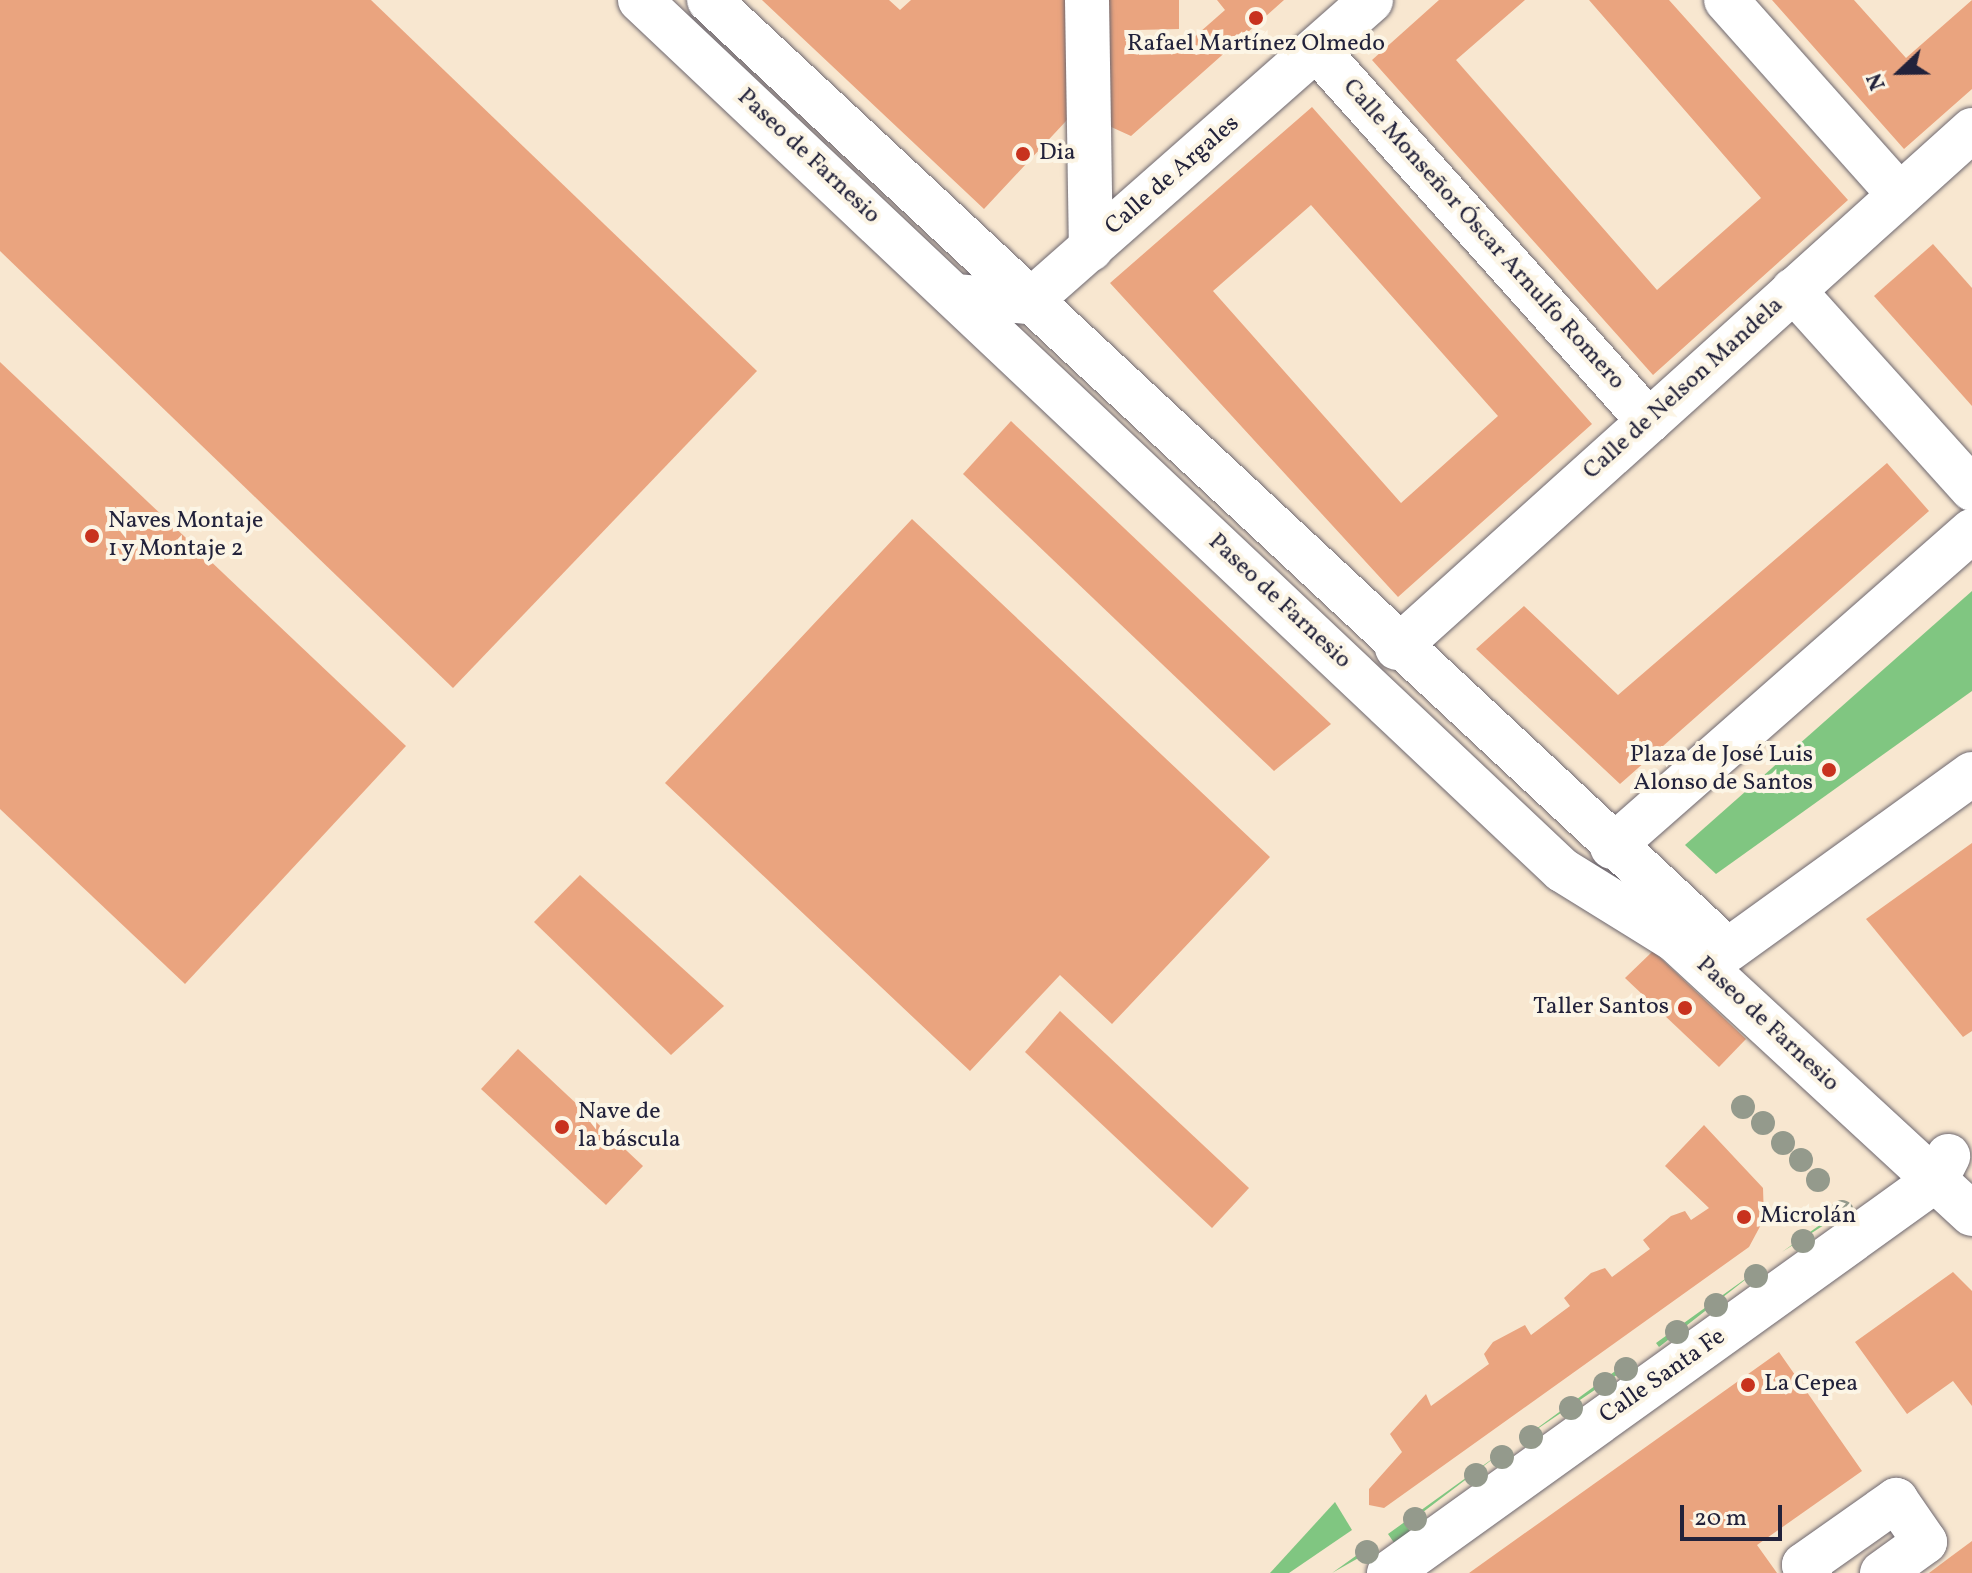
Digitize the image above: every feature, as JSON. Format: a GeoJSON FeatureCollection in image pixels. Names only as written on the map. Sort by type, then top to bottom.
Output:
{"type":"FeatureCollection","features":[{"type":"Feature","properties":{"kind":"street","name":"Paseo de Farnesio"},"geometry":{"type":"LineString","coordinates":[[640,0],[1562,870],[1675,940],[1952,1172]]}},
{"type":"Feature","properties":{"kind":"street","name":"Paseo de Farnesio"},"geometry":{"type":"LineString","coordinates":[[709,0],[1397,648],[1728,950],[1952,1172],[1972,1214]]}},
{"type":"Feature","properties":{"kind":"street"},"geometry":{"type":"LineString","coordinates":[[1087,0],[1091,249]]}},
{"type":"Feature","properties":{"kind":"street"},"geometry":{"type":"LineString","coordinates":[[1726,0],[1899,194]]}},
{"type":"Feature","properties":{"kind":"street","name":"Calle de Argales"},"geometry":{"type":"LineString","coordinates":[[1029,302],[1317,50],[1366,2]]}},
{"type":"Feature","properties":{"kind":"street","name":"Calle Monseñor Óscar Arnulfo Romero"},"geometry":{"type":"LineString","coordinates":[[1317,50],[1649,421]]}},
{"type":"Feature","properties":{"kind":"street","name":"Calle de Nelson Mandela"},"geometry":{"type":"LineString","coordinates":[[1397,648],[1972,130]]}},
{"type":"Feature","properties":{"kind":"street"},"geometry":{"type":"LineString","coordinates":[[1793,290],[1972,489]]}},
{"type":"Feature","properties":{"kind":"street"},"geometry":{"type":"LineString","coordinates":[[955,296],[1029,302]]}},
{"type":"Feature","properties":{"kind":"street"},"geometry":{"type":"LineString","coordinates":[[1612,847],[1972,531]]}},
{"type":"Feature","properties":{"kind":"street"},"geometry":{"type":"LineString","coordinates":[[1728,950],[1972,774]]}},
{"type":"Feature","properties":{"kind":"street","name":"Calle Santa Fe"},"geometry":{"type":"LineString","coordinates":[[1389,1573],[1952,1172]]}},
{"type":"Feature","properties":{"kind":"street"},"geometry":{"type":"LineString","coordinates":[[1810,1573],[1804,1565],[1896,1500],[1925,1542],[1882,1573]]}},
{"type":"Feature","properties":{"kind":"green space"},"geometry":{"type":"Polygon","coordinates":[[[1972,591],[1972,691],[1716,874],[1685,845],[1972,591]]]}},
{"type":"Feature","properties":{"kind":"green space"},"geometry":{"type":"Polygon","coordinates":[[[1845,1207],[1849,1209],[1782,1252],[1845,1207]]]}},
{"type":"Feature","properties":{"kind":"green space"},"geometry":{"type":"Polygon","coordinates":[[[1759,1269],[1659,1347],[1656,1343],[1695,1315],[1759,1269]]]}},
{"type":"Feature","properties":{"kind":"green space"},"geometry":{"type":"Polygon","coordinates":[[[1629,1361],[1633,1364],[1521,1440],[1588,1391],[1629,1361]]]}},
{"type":"Feature","properties":{"kind":"green space"},"geometry":{"type":"Polygon","coordinates":[[[1506,1449],[1406,1525],[1413,1536],[1397,1547],[1388,1534],[1506,1449]]]}},
{"type":"Feature","properties":{"kind":"green space"},"geometry":{"type":"Polygon","coordinates":[[[1335,1502],[1352,1530],[1289,1573],[1270,1573],[1335,1502]]]}},
{"type":"Feature","properties":{"kind":"green space"},"geometry":{"type":"Polygon","coordinates":[[[1371,1545],[1381,1559],[1370,1566],[1362,1556],[1332,1573],[1371,1545]]]}},
{"type":"Feature","properties":{"kind":"building"},"geometry":{"type":"Polygon","coordinates":[[[0,0],[371,0],[757,371],[453,688],[0,251],[0,0]]]}},
{"type":"Feature","properties":{"kind":"building"},"geometry":{"type":"Polygon","coordinates":[[[762,0],[889,0],[900,10],[911,0],[1066,0],[1067,120],[984,209],[762,0]]]}},
{"type":"Feature","properties":{"kind":"building"},"geometry":{"type":"Polygon","coordinates":[[[1108,0],[1179,0],[1179,29],[1138,30],[1139,55],[1175,54],[1225,10],[1217,0],[1284,0],[1131,136],[1109,126],[1108,0]]]}},
{"type":"Feature","properties":{"kind":"building"},"geometry":{"type":"Polygon","coordinates":[[[1439,0],[1525,0],[1456,60],[1657,290],[1761,198],[1589,0],[1669,0],[1848,200],[1653,375],[1372,60],[1439,0]]]}},
{"type":"Feature","properties":{"kind":"building"},"geometry":{"type":"Polygon","coordinates":[[[1772,0],[1854,0],[1906,58],[1972,0],[1972,89],[1904,149],[1772,0]]]}},
{"type":"Feature","properties":{"kind":"building"},"geometry":{"type":"Polygon","coordinates":[[[1312,107],[1592,424],[1398,597],[1110,283],[1312,107]],[[1311,205],[1213,291],[1401,503],[1498,416],[1311,205]]]}},
{"type":"Feature","properties":{"kind":"building"},"geometry":{"type":"Polygon","coordinates":[[[1933,244],[1972,288],[1972,406],[1874,296],[1933,244]]]}},
{"type":"Feature","properties":{"kind":"building","name":"Naves Montaje 1 y Montaje 2"},"geometry":{"type":"Polygon","coordinates":[[[0,362],[406,746],[185,984],[0,809],[0,362]]]}},
{"type":"Feature","properties":{"kind":"building"},"geometry":{"type":"Polygon","coordinates":[[[1011,421],[1331,724],[1274,771],[963,474],[1011,421]]]}},
{"type":"Feature","properties":{"kind":"building"},"geometry":{"type":"Polygon","coordinates":[[[1887,463],[1929,511],[1620,784],[1476,649],[1524,606],[1618,695],[1887,463]]]}},
{"type":"Feature","properties":{"kind":"building"},"geometry":{"type":"Polygon","coordinates":[[[912,519],[1270,857],[1112,1024],[1060,975],[970,1071],[665,783],[912,519]]]}},
{"type":"Feature","properties":{"kind":"building"},"geometry":{"type":"Polygon","coordinates":[[[1972,843],[1972,1031],[1963,1037],[1866,919],[1972,843]]]}},
{"type":"Feature","properties":{"kind":"building"},"geometry":{"type":"Polygon","coordinates":[[[580,875],[724,1006],[671,1055],[534,922],[580,875]]]}},
{"type":"Feature","properties":{"kind":"building","name":"Taller Santos"},"geometry":{"type":"Polygon","coordinates":[[[1653,951],[1746,1039],[1719,1067],[1625,978],[1653,951]]]}},
{"type":"Feature","properties":{"kind":"building"},"geometry":{"type":"Polygon","coordinates":[[[1060,1011],[1249,1188],[1212,1228],[1025,1052],[1060,1011]]]}},
{"type":"Feature","properties":{"kind":"building","name":"Nave de la báscula"},"geometry":{"type":"Polygon","coordinates":[[[518,1049],[643,1166],[606,1205],[481,1089],[518,1049]]]}},
{"type":"Feature","properties":{"kind":"building"},"geometry":{"type":"Polygon","coordinates":[[[1704,1125],[1763,1188],[1764,1219],[1749,1247],[1384,1508],[1369,1505],[1369,1489],[1402,1452],[1390,1434],[1426,1394],[1431,1406],[1489,1364],[1484,1354],[1493,1342],[1525,1325],[1531,1335],[1570,1306],[1564,1298],[1591,1273],[1605,1268],[1612,1277],[1650,1249],[1643,1240],[1671,1216],[1685,1211],[1691,1220],[1709,1208],[1665,1166],[1704,1125]]]}},
{"type":"Feature","properties":{"kind":"building"},"geometry":{"type":"Polygon","coordinates":[[[1953,1272],[1972,1291],[1972,1406],[1953,1381],[1907,1414],[1855,1342],[1953,1272]]]}},
{"type":"Feature","properties":{"kind":"building"},"geometry":{"type":"Polygon","coordinates":[[[1779,1352],[1862,1471],[1757,1545],[1777,1573],[1469,1573],[1779,1352]]]}},
{"type":"Feature","properties":{"kind":"building"},"geometry":{"type":"Polygon","coordinates":[[[1972,1541],[1972,1573],[1929,1573],[1949,1558],[1972,1541]]]}},
{"type":"Feature","properties":{"kind":"place","name":"Rafael Martínez Olmedo"},"geometry":{"type":"Point","coordinates":[1256,18]}},
{"type":"Feature","properties":{"kind":"place","name":"Dia"},"geometry":{"type":"Point","coordinates":[1023,154]}},
{"type":"Feature","properties":{"kind":"place","name":"Naves Montaje 1 y Montaje 2"},"geometry":{"type":"Point","coordinates":[92,536]}},
{"type":"Feature","properties":{"kind":"place","name":"Plaza de José Luis Alonso de Santos"},"geometry":{"type":"Point","coordinates":[1829,770]}},
{"type":"Feature","properties":{"kind":"place","name":"Taller Santos"},"geometry":{"type":"Point","coordinates":[1685,1008]}},
{"type":"Feature","properties":{"kind":"place","name":"Nave de la báscula"},"geometry":{"type":"Point","coordinates":[562,1127]}},
{"type":"Feature","properties":{"kind":"place","name":"Microlán"},"geometry":{"type":"Point","coordinates":[1744,1217]}},
{"type":"Feature","properties":{"kind":"place","name":"La Cepea"},"geometry":{"type":"Point","coordinates":[1748,1385]}}]}
